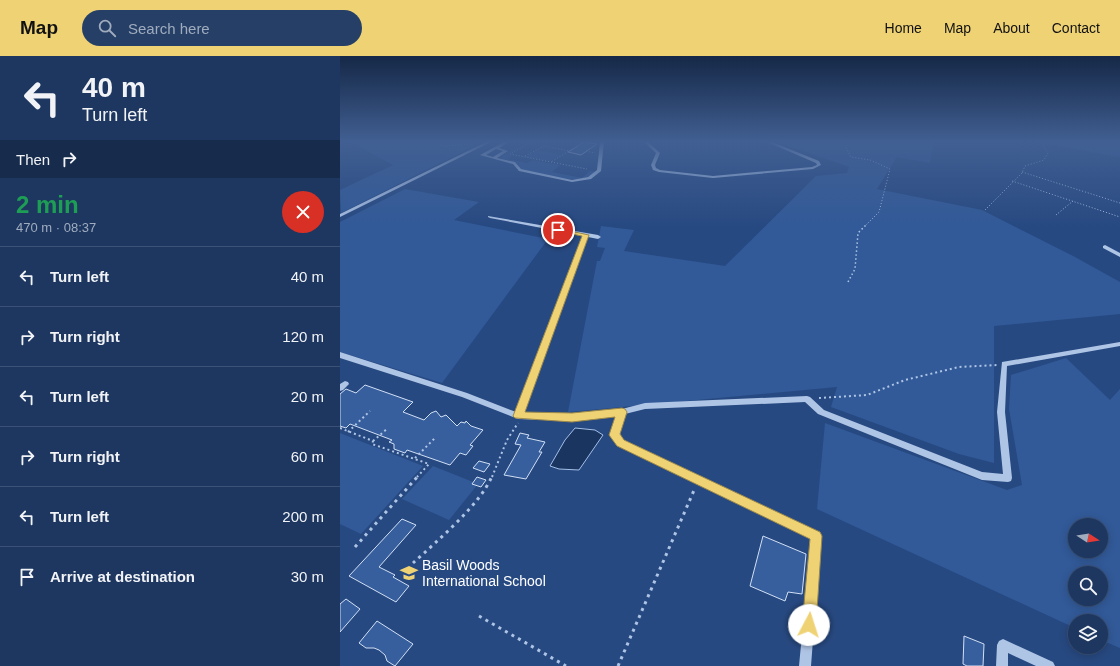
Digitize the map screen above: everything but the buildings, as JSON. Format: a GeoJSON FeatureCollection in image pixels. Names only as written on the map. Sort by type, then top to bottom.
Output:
{"type":"FeatureCollection","features":[{"type":"Feature","properties":{"kind":"street"},"geometry":{"type":"LineString","coordinates":[[340,216],[432,170]]}},
{"type":"Feature","properties":{"kind":"street"},"geometry":{"type":"LineString","coordinates":[[522,170],[577,181],[594,176],[599,170]]}},
{"type":"Feature","properties":{"kind":"street"},"geometry":{"type":"LineString","coordinates":[[658,170],[714,177],[786,170]]}},
{"type":"Feature","properties":{"kind":"street"},"geometry":{"type":"LineString","coordinates":[[490,217],[598,237]]}},
{"type":"Feature","properties":{"kind":"street"},"geometry":{"type":"LineString","coordinates":[[521,416],[586,235]]}},
{"type":"Feature","properties":{"kind":"street"},"geometry":{"type":"LineString","coordinates":[[1105,247],[1120,255]]}},
{"type":"Feature","properties":{"kind":"street"},"geometry":{"type":"LineString","coordinates":[[340,355],[464,395],[521,416],[572,418],[622,412],[645,406],[807,399],[820,412],[982,476],[1008,478],[1001,412],[1004,364],[1120,344]]}},
{"type":"Feature","properties":{"kind":"street"},"geometry":{"type":"LineString","coordinates":[[622,412],[614,435],[616,439],[816,536],[805,666]]}},
{"type":"Feature","properties":{"kind":"street"},"geometry":{"type":"LineString","coordinates":[[1002,666],[1003,645],[1049,666]]}},
{"type":"Feature","properties":{"kind":"path"},"geometry":{"type":"LineString","coordinates":[[848,282],[855,269],[858,233],[879,212],[890,170]]}},
{"type":"Feature","properties":{"kind":"path"},"geometry":{"type":"LineString","coordinates":[[985,210],[1022,172],[1120,203]]}},
{"type":"Feature","properties":{"kind":"path"},"geometry":{"type":"LineString","coordinates":[[1012,181],[1073,200],[1120,217]]}},
{"type":"Feature","properties":{"kind":"path"},"geometry":{"type":"LineString","coordinates":[[1056,215],[1073,200]]}},
{"type":"Feature","properties":{"kind":"path"},"geometry":{"type":"LineString","coordinates":[[807,399],[867,395],[905,380],[958,367],[1004,364]]}},
{"type":"Feature","properties":{"kind":"path"},"geometry":{"type":"LineString","coordinates":[[348,432],[370,411]]}},
{"type":"Feature","properties":{"kind":"path"},"geometry":{"type":"LineString","coordinates":[[413,564],[450,530],[488,486],[499,463],[507,440],[521,416]]}},
{"type":"Feature","properties":{"kind":"path"},"geometry":{"type":"LineString","coordinates":[[340,428],[373,441],[372,444],[429,464],[355,547]]}},
{"type":"Feature","properties":{"kind":"path"},"geometry":{"type":"LineString","coordinates":[[373,441],[388,428]]}},
{"type":"Feature","properties":{"kind":"path"},"geometry":{"type":"LineString","coordinates":[[414,459],[435,438]]}},
{"type":"Feature","properties":{"kind":"path"},"geometry":{"type":"LineString","coordinates":[[618,666],[699,480]]}},
{"type":"Feature","properties":{"kind":"path"},"geometry":{"type":"LineString","coordinates":[[479,616],[566,666]]}},
{"type":"Feature","properties":{"kind":"shaded area"},"geometry":{"type":"Polygon","coordinates":[[[381,170],[425,170],[341,213],[340,190],[381,170]]]}},
{"type":"Feature","properties":{"kind":"shaded area"},"geometry":{"type":"Polygon","coordinates":[[[526,170],[554,170],[552,172],[582,178],[570,179],[550,177],[526,170]]]}},
{"type":"Feature","properties":{"kind":"shaded area"},"geometry":{"type":"Polygon","coordinates":[[[848,170],[889,170],[877,189],[982,210],[1075,257],[1120,282],[1120,314],[994,326],[994,463],[959,454],[831,407],[837,387],[568,412],[597,261],[600,261],[605,248],[597,247],[601,226],[634,230],[624,251],[725,266],[816,176],[847,173],[848,170]]]}},
{"type":"Feature","properties":{"kind":"shaded area"},"geometry":{"type":"Polygon","coordinates":[[[590,171],[597,172],[588,176],[582,178],[590,171]]]}},
{"type":"Feature","properties":{"kind":"shaded area"},"geometry":{"type":"Polygon","coordinates":[[[405,189],[479,202],[454,220],[548,239],[442,383],[340,352],[340,222],[405,189]]]}},
{"type":"Feature","properties":{"kind":"shaded area"},"geometry":{"type":"Polygon","coordinates":[[[1066,358],[1110,400],[1120,389],[1120,648],[1108,643],[1108,614],[1068,614],[1068,625],[817,509],[825,423],[1007,490],[1022,485],[1009,409],[1011,375],[1066,358]]]}},
{"type":"Feature","properties":{"kind":"shaded area"},"geometry":{"type":"Polygon","coordinates":[[[575,428],[595,430],[603,435],[579,470],[559,469],[550,466],[565,440],[575,428]]]}},
{"type":"Feature","properties":{"kind":"shaded area"},"geometry":{"type":"Polygon","coordinates":[[[340,433],[423,466],[361,534],[340,524],[340,433]]]}},
{"type":"Feature","properties":{"kind":"shaded area"},"geometry":{"type":"Polygon","coordinates":[[[433,466],[478,484],[449,520],[402,499],[433,466]]]}},
{"type":"Feature","properties":{"kind":"place","name":"Basil Woods International School"},"geometry":{"type":"Point","coordinates":[409,573]}},
{"type":"Feature","properties":{"kind":"route"},"geometry":{"type":"LineString","coordinates":[[558,230],[586,235],[518,416],[572,418],[622,412],[614,435],[621,443],[816,536],[809,625]]}}]}
